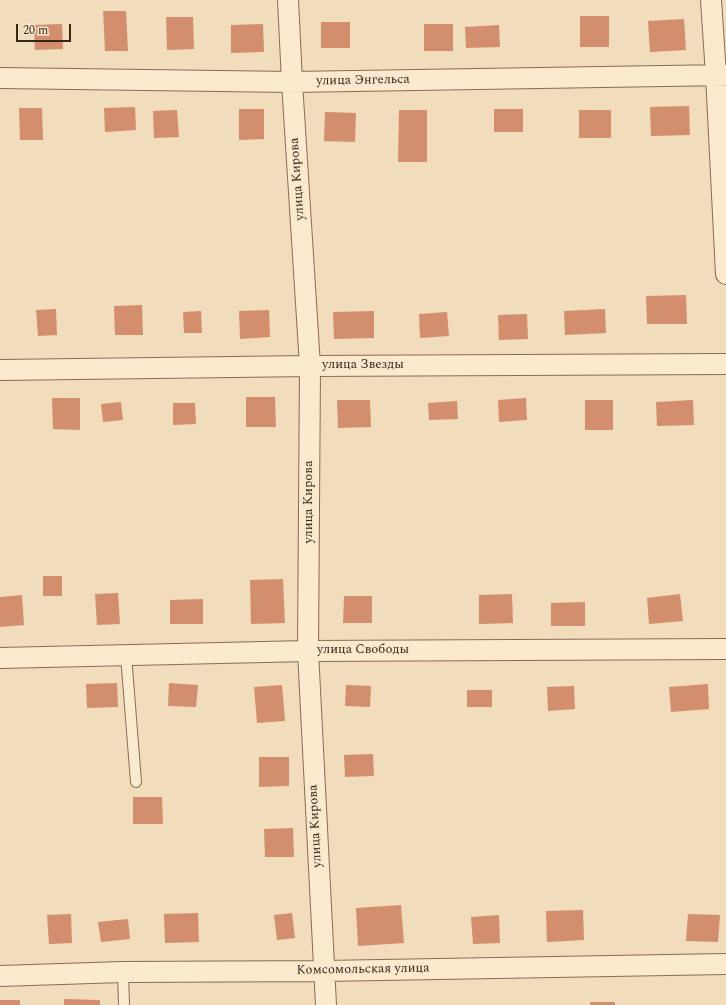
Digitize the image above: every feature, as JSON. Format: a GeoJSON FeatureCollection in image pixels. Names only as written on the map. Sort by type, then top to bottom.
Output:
{"type":"FeatureCollection","features":[{"type":"Feature","properties":{"kind":"street","name":"улица Кирова"},"geometry":{"type":"LineString","coordinates":[[288,0],[310,366],[308,650],[326,1005]]}},
{"type":"Feature","properties":{"kind":"street"},"geometry":{"type":"LineString","coordinates":[[711,0],[721,75],[726,274]]}},
{"type":"Feature","properties":{"kind":"street","name":"улица Энгельса"},"geometry":{"type":"LineString","coordinates":[[0,78],[292,82],[721,75]]}},
{"type":"Feature","properties":{"kind":"street","name":"улица Звезды"},"geometry":{"type":"LineString","coordinates":[[0,370],[310,366],[726,364]]}},
{"type":"Feature","properties":{"kind":"street","name":"улица Свободы"},"geometry":{"type":"LineString","coordinates":[[0,658],[308,650],[726,649]]}},
{"type":"Feature","properties":{"kind":"street","name":"Комсомольская улица"},"geometry":{"type":"LineString","coordinates":[[0,976],[123,972],[324,971],[726,964]]}},
{"type":"Feature","properties":{"kind":"lane"},"geometry":{"type":"LineString","coordinates":[[126,655],[136,782]]}},
{"type":"Feature","properties":{"kind":"lane"},"geometry":{"type":"LineString","coordinates":[[123,972],[124,1005]]}},
{"type":"Feature","properties":{"kind":"building"},"geometry":{"type":"Polygon","coordinates":[[[103,11],[126,11],[128,51],[105,51],[103,11]]]}},
{"type":"Feature","properties":{"kind":"building"},"geometry":{"type":"Polygon","coordinates":[[[580,16],[609,16],[609,47],[580,47],[580,16]]]}},
{"type":"Feature","properties":{"kind":"building"},"geometry":{"type":"Polygon","coordinates":[[[166,17],[193,17],[194,49],[167,50],[166,17]]]}},
{"type":"Feature","properties":{"kind":"building"},"geometry":{"type":"Polygon","coordinates":[[[684,19],[686,50],[650,52],[648,21],[684,19]]]}},
{"type":"Feature","properties":{"kind":"building"},"geometry":{"type":"Polygon","coordinates":[[[321,22],[350,22],[350,48],[321,48],[321,22]]]}},
{"type":"Feature","properties":{"kind":"building"},"geometry":{"type":"Polygon","coordinates":[[[62,24],[63,49],[35,50],[34,25],[62,24]]]}},
{"type":"Feature","properties":{"kind":"building"},"geometry":{"type":"Polygon","coordinates":[[[263,24],[264,52],[231,53],[231,25],[263,24]]]}},
{"type":"Feature","properties":{"kind":"building"},"geometry":{"type":"Polygon","coordinates":[[[424,24],[453,24],[453,51],[424,51],[424,24]]]}},
{"type":"Feature","properties":{"kind":"building"},"geometry":{"type":"Polygon","coordinates":[[[499,25],[500,47],[466,48],[465,27],[499,25]]]}},
{"type":"Feature","properties":{"kind":"building"},"geometry":{"type":"Polygon","coordinates":[[[689,106],[690,135],[651,136],[650,107],[689,106]]]}},
{"type":"Feature","properties":{"kind":"building"},"geometry":{"type":"Polygon","coordinates":[[[135,107],[136,130],[105,132],[104,108],[135,107]]]}},
{"type":"Feature","properties":{"kind":"building"},"geometry":{"type":"Polygon","coordinates":[[[19,108],[42,108],[43,140],[20,140],[19,108]]]}},
{"type":"Feature","properties":{"kind":"building"},"geometry":{"type":"Polygon","coordinates":[[[239,109],[264,109],[264,139],[239,140],[239,109]]]}},
{"type":"Feature","properties":{"kind":"building"},"geometry":{"type":"Polygon","coordinates":[[[494,109],[523,109],[523,132],[494,132],[494,109]]]}},
{"type":"Feature","properties":{"kind":"building"},"geometry":{"type":"Polygon","coordinates":[[[177,110],[179,137],[154,138],[153,111],[177,110]]]}},
{"type":"Feature","properties":{"kind":"building"},"geometry":{"type":"Polygon","coordinates":[[[399,110],[427,110],[427,162],[398,162],[399,110]]]}},
{"type":"Feature","properties":{"kind":"building"},"geometry":{"type":"Polygon","coordinates":[[[579,110],[611,110],[611,138],[579,138],[579,110]]]}},
{"type":"Feature","properties":{"kind":"building"},"geometry":{"type":"Polygon","coordinates":[[[325,112],[356,113],[355,142],[324,141],[325,112]]]}},
{"type":"Feature","properties":{"kind":"building"},"geometry":{"type":"Polygon","coordinates":[[[686,295],[687,324],[647,324],[646,296],[686,295]]]}},
{"type":"Feature","properties":{"kind":"building"},"geometry":{"type":"Polygon","coordinates":[[[142,305],[143,335],[115,335],[114,306],[142,305]]]}},
{"type":"Feature","properties":{"kind":"building"},"geometry":{"type":"Polygon","coordinates":[[[56,309],[57,335],[38,336],[36,310],[56,309]]]}},
{"type":"Feature","properties":{"kind":"building"},"geometry":{"type":"Polygon","coordinates":[[[605,309],[606,333],[565,335],[564,311],[605,309]]]}},
{"type":"Feature","properties":{"kind":"building"},"geometry":{"type":"Polygon","coordinates":[[[269,310],[270,337],[240,339],[239,311],[269,310]]]}},
{"type":"Feature","properties":{"kind":"building"},"geometry":{"type":"Polygon","coordinates":[[[201,311],[202,333],[184,333],[183,312],[201,311]]]}},
{"type":"Feature","properties":{"kind":"building"},"geometry":{"type":"Polygon","coordinates":[[[374,311],[374,338],[334,339],[333,312],[374,311]]]}},
{"type":"Feature","properties":{"kind":"building"},"geometry":{"type":"Polygon","coordinates":[[[447,312],[449,336],[420,338],[419,314],[447,312]]]}},
{"type":"Feature","properties":{"kind":"building"},"geometry":{"type":"Polygon","coordinates":[[[527,314],[528,339],[499,340],[498,315],[527,314]]]}},
{"type":"Feature","properties":{"kind":"building"},"geometry":{"type":"Polygon","coordinates":[[[246,397],[275,397],[276,427],[246,427],[246,397]]]}},
{"type":"Feature","properties":{"kind":"building"},"geometry":{"type":"Polygon","coordinates":[[[52,398],[80,398],[80,430],[53,429],[52,398]]]}},
{"type":"Feature","properties":{"kind":"building"},"geometry":{"type":"Polygon","coordinates":[[[526,398],[527,420],[499,422],[498,400],[526,398]]]}},
{"type":"Feature","properties":{"kind":"building"},"geometry":{"type":"Polygon","coordinates":[[[337,400],[370,400],[371,427],[338,428],[337,400]]]}},
{"type":"Feature","properties":{"kind":"building"},"geometry":{"type":"Polygon","coordinates":[[[585,400],[613,400],[613,430],[585,430],[585,400]]]}},
{"type":"Feature","properties":{"kind":"building"},"geometry":{"type":"Polygon","coordinates":[[[693,400],[694,425],[657,426],[656,402],[693,400]]]}},
{"type":"Feature","properties":{"kind":"building"},"geometry":{"type":"Polygon","coordinates":[[[457,401],[458,419],[429,420],[428,403],[457,401]]]}},
{"type":"Feature","properties":{"kind":"building"},"geometry":{"type":"Polygon","coordinates":[[[121,402],[123,420],[103,422],[101,404],[121,402]]]}},
{"type":"Feature","properties":{"kind":"building"},"geometry":{"type":"Polygon","coordinates":[[[173,403],[195,403],[196,424],[173,425],[173,403]]]}},
{"type":"Feature","properties":{"kind":"building"},"geometry":{"type":"Polygon","coordinates":[[[43,576],[62,576],[62,596],[43,596],[43,576]]]}},
{"type":"Feature","properties":{"kind":"building"},"geometry":{"type":"Polygon","coordinates":[[[283,579],[285,623],[251,624],[250,580],[283,579]]]}},
{"type":"Feature","properties":{"kind":"building"},"geometry":{"type":"Polygon","coordinates":[[[118,593],[120,624],[97,625],[95,594],[118,593]]]}},
{"type":"Feature","properties":{"kind":"building"},"geometry":{"type":"Polygon","coordinates":[[[512,594],[513,623],[479,624],[479,595],[512,594]]]}},
{"type":"Feature","properties":{"kind":"building"},"geometry":{"type":"Polygon","coordinates":[[[680,594],[683,621],[649,624],[647,598],[680,594]]]}},
{"type":"Feature","properties":{"kind":"building"},"geometry":{"type":"Polygon","coordinates":[[[22,595],[24,625],[0,627],[0,597],[22,595]]]}},
{"type":"Feature","properties":{"kind":"building"},"geometry":{"type":"Polygon","coordinates":[[[344,596],[372,596],[372,623],[343,623],[344,596]]]}},
{"type":"Feature","properties":{"kind":"building"},"geometry":{"type":"Polygon","coordinates":[[[203,599],[203,624],[170,624],[170,600],[203,599]]]}},
{"type":"Feature","properties":{"kind":"building"},"geometry":{"type":"Polygon","coordinates":[[[585,602],[585,626],[551,626],[551,603],[585,602]]]}},
{"type":"Feature","properties":{"kind":"building"},"geometry":{"type":"Polygon","coordinates":[[[117,683],[118,707],[87,708],[86,684],[117,683]]]}},
{"type":"Feature","properties":{"kind":"building"},"geometry":{"type":"Polygon","coordinates":[[[169,683],[198,685],[196,707],[168,706],[169,683]]]}},
{"type":"Feature","properties":{"kind":"building"},"geometry":{"type":"Polygon","coordinates":[[[708,684],[709,709],[671,712],[669,687],[708,684]]]}},
{"type":"Feature","properties":{"kind":"building"},"geometry":{"type":"Polygon","coordinates":[[[282,685],[285,721],[257,723],[254,687],[282,685]]]}},
{"type":"Feature","properties":{"kind":"building"},"geometry":{"type":"Polygon","coordinates":[[[346,685],[371,686],[370,707],[345,706],[346,685]]]}},
{"type":"Feature","properties":{"kind":"building"},"geometry":{"type":"Polygon","coordinates":[[[574,686],[575,709],[548,711],[547,687],[574,686]]]}},
{"type":"Feature","properties":{"kind":"building"},"geometry":{"type":"Polygon","coordinates":[[[467,690],[492,690],[492,707],[467,707],[467,690]]]}},
{"type":"Feature","properties":{"kind":"building"},"geometry":{"type":"Polygon","coordinates":[[[373,754],[374,776],[345,777],[344,755],[373,754]]]}},
{"type":"Feature","properties":{"kind":"building"},"geometry":{"type":"Polygon","coordinates":[[[259,757],[289,757],[289,786],[259,787],[259,757]]]}},
{"type":"Feature","properties":{"kind":"building"},"geometry":{"type":"Polygon","coordinates":[[[133,797],[162,797],[163,824],[133,824],[133,797]]]}},
{"type":"Feature","properties":{"kind":"building"},"geometry":{"type":"Polygon","coordinates":[[[293,828],[294,857],[265,857],[264,829],[293,828]]]}},
{"type":"Feature","properties":{"kind":"building"},"geometry":{"type":"Polygon","coordinates":[[[401,905],[404,943],[358,946],[356,908],[401,905]]]}},
{"type":"Feature","properties":{"kind":"building"},"geometry":{"type":"Polygon","coordinates":[[[583,910],[584,940],[547,942],[546,911],[583,910]]]}},
{"type":"Feature","properties":{"kind":"building"},"geometry":{"type":"Polygon","coordinates":[[[198,913],[199,942],[165,943],[164,914],[198,913]]]}},
{"type":"Feature","properties":{"kind":"building"},"geometry":{"type":"Polygon","coordinates":[[[292,913],[295,938],[277,940],[274,915],[292,913]]]}},
{"type":"Feature","properties":{"kind":"building"},"geometry":{"type":"Polygon","coordinates":[[[71,914],[72,943],[49,944],[47,915],[71,914]]]}},
{"type":"Feature","properties":{"kind":"building"},"geometry":{"type":"Polygon","coordinates":[[[688,914],[720,915],[718,942],[686,941],[688,914]]]}},
{"type":"Feature","properties":{"kind":"building"},"geometry":{"type":"Polygon","coordinates":[[[499,915],[500,943],[473,944],[471,917],[499,915]]]}},
{"type":"Feature","properties":{"kind":"building"},"geometry":{"type":"Polygon","coordinates":[[[128,919],[130,939],[101,942],[98,922],[128,919]]]}},
{"type":"Feature","properties":{"kind":"building"},"geometry":{"type":"Polygon","coordinates":[[[64,999],[100,1000],[100,1005],[64,1005],[64,999]]]}},
{"type":"Feature","properties":{"kind":"building"},"geometry":{"type":"Polygon","coordinates":[[[0,1000],[20,1000],[20,1005],[0,1005],[0,1000]]]}},
{"type":"Feature","properties":{"kind":"building"},"geometry":{"type":"Polygon","coordinates":[[[590,1002],[615,1002],[615,1005],[590,1005],[590,1002]]]}}]}
